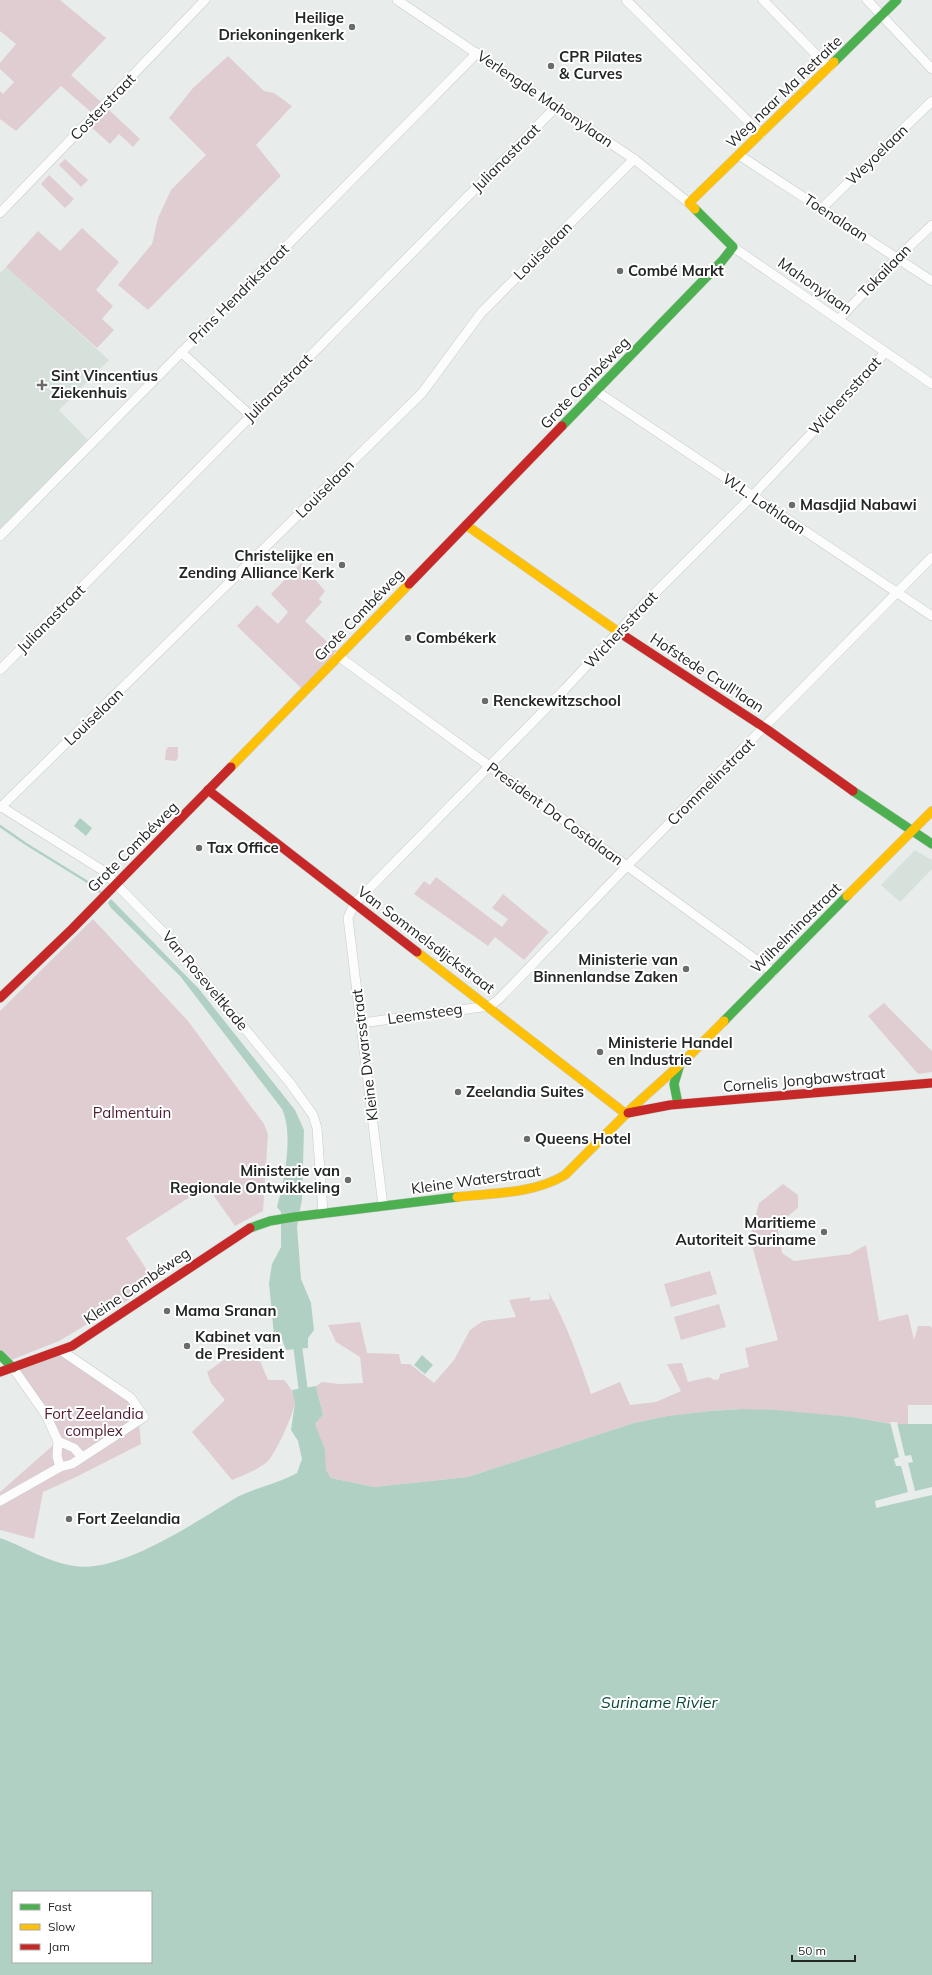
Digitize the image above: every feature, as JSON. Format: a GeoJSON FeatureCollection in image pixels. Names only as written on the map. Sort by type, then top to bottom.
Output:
{"type":"FeatureCollection","features":[{"type":"Feature","properties":{"kind":"street","name":"Costerstraat"},"geometry":{"type":"LineString","coordinates":[[0,213],[205,0]]}},
{"type":"Feature","properties":{"kind":"street","name":"Verlengde Mahonylaan"},"geometry":{"type":"LineString","coordinates":[[397,0],[634,159],[689,203]]}},
{"type":"Feature","properties":{"kind":"street"},"geometry":{"type":"LineString","coordinates":[[626,0],[761,134]]}},
{"type":"Feature","properties":{"kind":"street"},"geometry":{"type":"LineString","coordinates":[[763,0],[829,68]]}},
{"type":"Feature","properties":{"kind":"street"},"geometry":{"type":"LineString","coordinates":[[867,0],[932,69]]}},
{"type":"Feature","properties":{"kind":"street","name":"Weg naar Ma Retraite"},"geometry":{"type":"LineString","coordinates":[[689,203],[897,0]]}},
{"type":"Feature","properties":{"kind":"street","name":"Prins Hendrikstraat"},"geometry":{"type":"LineString","coordinates":[[0,536],[477,53]]}},
{"type":"Feature","properties":{"kind":"street","name":"Weyoelaan"},"geometry":{"type":"LineString","coordinates":[[822,208],[932,101]]}},
{"type":"Feature","properties":{"kind":"street","name":"Julianastraat"},"geometry":{"type":"LineString","coordinates":[[0,670],[557,106]]}},
{"type":"Feature","properties":{"kind":"street","name":"Toenalaan"},"geometry":{"type":"LineString","coordinates":[[739,155],[932,281]]}},
{"type":"Feature","properties":{"kind":"street","name":"Louiselaan"},"geometry":{"type":"LineString","coordinates":[[1,807],[422,393],[481,313],[634,159]]}},
{"type":"Feature","properties":{"kind":"street","name":"Mahonylaan"},"geometry":{"type":"LineString","coordinates":[[689,203],[733,247],[932,384]]}},
{"type":"Feature","properties":{"kind":"street","name":"Tokailaan"},"geometry":{"type":"LineString","coordinates":[[839,319],[896,258],[932,225]]}},
{"type":"Feature","properties":{"kind":"street","name":"Grote Combéweg"},"geometry":{"type":"LineString","coordinates":[[0,998],[114,886],[208,790],[596,392],[722,261],[733,247]]}},
{"type":"Feature","properties":{"kind":"street"},"geometry":{"type":"LineString","coordinates":[[181,352],[251,416]]}},
{"type":"Feature","properties":{"kind":"street","name":"Wichersstraat"},"geometry":{"type":"LineString","coordinates":[[354,904],[752,496],[863,379],[885,352]]}},
{"type":"Feature","properties":{"kind":"street","name":"W.L. Lothlaan"},"geometry":{"type":"LineString","coordinates":[[596,392],[932,616]]}},
{"type":"Feature","properties":{"kind":"street","name":"Hofstede Crull'laan"},"geometry":{"type":"LineString","coordinates":[[466,525],[618,632],[765,728],[912,832],[932,844]]}},
{"type":"Feature","properties":{"kind":"street","name":"Crommelinstraat"},"geometry":{"type":"LineString","coordinates":[[490,1006],[499,999],[628,865],[765,728],[932,557]]}},
{"type":"Feature","properties":{"kind":"street","name":"President Da Costalaan"},"geometry":{"type":"LineString","coordinates":[[338,656],[489,767],[628,865],[772,972]]}},
{"type":"Feature","properties":{"kind":"street","name":"Van Sommelsdijckstraat"},"geometry":{"type":"LineString","coordinates":[[208,790],[354,904],[490,1006],[626,1114]]}},
{"type":"Feature","properties":{"kind":"street","name":"Van Roseveltkade"},"geometry":{"type":"LineString","coordinates":[[1,807],[102,870],[114,886],[169,938],[290,1083],[313,1115],[317,1128],[324,1213]]}},
{"type":"Feature","properties":{"kind":"street","name":"Wilhelminastraat"},"geometry":{"type":"LineString","coordinates":[[671,1072],[932,811]]}},
{"type":"Feature","properties":{"kind":"street","name":"Kleine Dwarsstraat"},"geometry":{"type":"LineString","coordinates":[[354,904],[348,918],[382,1206]]}},
{"type":"Feature","properties":{"kind":"street","name":"Leemsteeg"},"geometry":{"type":"LineString","coordinates":[[361,1023],[490,1006]]}},
{"type":"Feature","properties":{"kind":"street","name":"Wilhelminastraat"},"geometry":{"type":"LineString","coordinates":[[674,1105],[674,1084],[680,1064]]}},
{"type":"Feature","properties":{"kind":"street"},"geometry":{"type":"LineString","coordinates":[[626,1114],[674,1105],[668,1085],[671,1072]]}},
{"type":"Feature","properties":{"kind":"street","name":"Kleine Waterstraat"},"geometry":{"type":"LineString","coordinates":[[273,1220],[516,1190],[555,1182],[565,1175],[626,1114],[671,1072]]}},
{"type":"Feature","properties":{"kind":"street","name":"Cornelis Jongbawstraat"},"geometry":{"type":"LineString","coordinates":[[674,1105],[932,1083]]}},
{"type":"Feature","properties":{"kind":"street"},"geometry":{"type":"LineString","coordinates":[[674,1084],[685,1095],[700,1103]]}},
{"type":"Feature","properties":{"kind":"street","name":"Kleine Combéweg"},"geometry":{"type":"LineString","coordinates":[[0,1372],[62,1351],[111,1322],[247,1229],[273,1220]]}},
{"type":"Feature","properties":{"kind":"street"},"geometry":{"type":"LineString","coordinates":[[0,1501],[60,1467],[72,1464],[82,1456],[144,1417],[131,1398],[62,1351]]}},
{"type":"Feature","properties":{"kind":"street"},"geometry":{"type":"LineString","coordinates":[[0,1355],[13,1368],[46,1415],[58,1441],[57,1456],[60,1467]]}},
{"type":"Feature","properties":{"kind":"street"},"geometry":{"type":"LineString","coordinates":[[58,1441],[74,1448],[82,1456]]}},
{"type":"Feature","properties":{"kind":"shaded area","name":"Sint Vincentius Ziekenhuis"},"geometry":{"type":"Polygon","coordinates":[[[6,267],[109,360],[59,410],[88,440],[0,531],[0,273],[6,267]]]}},
{"type":"Feature","properties":{"kind":"shaded area"},"geometry":{"type":"Polygon","coordinates":[[[915,850],[932,860],[932,869],[900,902],[881,885],[915,850]]]}},
{"type":"Feature","properties":{"kind":"green space"},"geometry":{"type":"Polygon","coordinates":[[[0,0],[60,0],[106,38],[71,75],[101,102],[91,112],[61,86],[16,131],[0,119],[0,91],[3,94],[14,82],[0,69],[0,63],[16,44],[0,31],[0,0]]]}},
{"type":"Feature","properties":{"kind":"green space"},"geometry":{"type":"Polygon","coordinates":[[[228,56],[264,91],[274,93],[292,106],[256,145],[281,176],[148,310],[118,285],[152,244],[158,218],[171,190],[206,155],[169,118],[193,88],[228,56]]]}},
{"type":"Feature","properties":{"kind":"green space"},"geometry":{"type":"Polygon","coordinates":[[[107,108],[140,139],[133,147],[119,134],[110,144],[90,126],[107,108]]]}},
{"type":"Feature","properties":{"kind":"green space"},"geometry":{"type":"Polygon","coordinates":[[[65,159],[88,180],[81,187],[59,165],[65,159]]]}},
{"type":"Feature","properties":{"kind":"green space"},"geometry":{"type":"Polygon","coordinates":[[[49,175],[74,199],[65,208],[41,184],[49,175]]]}},
{"type":"Feature","properties":{"kind":"green space"},"geometry":{"type":"Polygon","coordinates":[[[82,228],[119,262],[96,290],[113,306],[102,319],[114,330],[97,348],[6,267],[38,231],[60,251],[82,228]]]}},
{"type":"Feature","properties":{"kind":"green space"},"geometry":{"type":"Polygon","coordinates":[[[301,563],[325,591],[319,599],[322,602],[305,621],[338,652],[302,689],[237,626],[257,605],[278,624],[288,612],[271,594],[301,563]]]}},
{"type":"Feature","properties":{"kind":"green space"},"geometry":{"type":"Polygon","coordinates":[[[168,747],[178,747],[178,758],[176,761],[165,760],[166,750],[168,747]]]}},
{"type":"Feature","properties":{"kind":"green space"},"geometry":{"type":"Polygon","coordinates":[[[436,877],[502,927],[508,919],[492,908],[503,894],[549,932],[524,960],[495,937],[488,946],[414,894],[424,881],[430,885],[436,877]]]}},
{"type":"Feature","properties":{"kind":"green space","name":"Palmentuin"},"geometry":{"type":"Polygon","coordinates":[[[93,919],[188,1021],[264,1124],[268,1134],[263,1211],[235,1226],[207,1186],[126,1238],[154,1281],[133,1297],[59,1341],[11,1360],[0,1350],[0,1011],[93,919]]]}},
{"type":"Feature","properties":{"kind":"green space"},"geometry":{"type":"Polygon","coordinates":[[[884,1003],[932,1051],[932,1072],[918,1074],[868,1016],[884,1003]]]}},
{"type":"Feature","properties":{"kind":"green space"},"geometry":{"type":"Polygon","coordinates":[[[783,1184],[798,1195],[798,1208],[788,1216],[778,1230],[782,1253],[794,1261],[850,1254],[866,1245],[879,1321],[908,1314],[914,1340],[918,1326],[930,1326],[932,1328],[932,1405],[908,1405],[908,1425],[891,1424],[852,1417],[742,1409],[710,1411],[667,1416],[634,1423],[468,1477],[374,1487],[331,1478],[326,1470],[315,1424],[323,1415],[316,1386],[322,1382],[339,1384],[363,1383],[360,1357],[336,1342],[328,1325],[360,1322],[367,1353],[399,1354],[401,1364],[410,1364],[434,1383],[454,1360],[470,1330],[483,1321],[516,1317],[509,1300],[530,1297],[530,1301],[550,1299],[548,1291],[555,1303],[577,1354],[591,1394],[620,1382],[630,1405],[656,1402],[681,1391],[667,1364],[682,1363],[688,1382],[709,1377],[714,1380],[719,1379],[720,1374],[749,1367],[745,1348],[778,1340],[750,1238],[759,1203],[783,1184]]]}},
{"type":"Feature","properties":{"kind":"green space"},"geometry":{"type":"Polygon","coordinates":[[[710,1271],[717,1294],[671,1307],[664,1284],[710,1271]]]}},
{"type":"Feature","properties":{"kind":"green space"},"geometry":{"type":"Polygon","coordinates":[[[719,1304],[726,1327],[681,1340],[674,1317],[719,1304]]]}},
{"type":"Feature","properties":{"kind":"green space"},"geometry":{"type":"Polygon","coordinates":[[[239,1349],[256,1351],[268,1380],[284,1380],[294,1395],[295,1402],[280,1442],[268,1461],[251,1472],[232,1480],[192,1432],[225,1400],[211,1383],[207,1372],[239,1349]]]}},
{"type":"Feature","properties":{"kind":"green space","name":"Fort Zeelandia complex"},"geometry":{"type":"Polygon","coordinates":[[[62,1351],[138,1409],[141,1444],[43,1492],[34,1539],[0,1530],[0,1492],[58,1441],[13,1368],[62,1351]]]}},
{"type":"Feature","properties":{"kind":"water"},"geometry":{"type":"Polygon","coordinates":[[[80,818],[92,828],[86,836],[74,826],[80,818]]]}},
{"type":"Feature","properties":{"kind":"water"},"geometry":{"type":"Polygon","coordinates":[[[111,899],[199,989],[295,1110],[304,1130],[302,1199],[297,1227],[301,1279],[311,1303],[314,1330],[308,1338],[308,1348],[286,1350],[282,1339],[274,1335],[269,1283],[272,1264],[281,1247],[281,1212],[277,1207],[285,1171],[288,1145],[286,1120],[282,1109],[180,976],[111,908],[108,903],[111,899]]]}},
{"type":"Feature","properties":{"kind":"water"},"geometry":{"type":"Polygon","coordinates":[[[422,1355],[433,1365],[425,1374],[414,1365],[422,1355]]]}},
{"type":"Feature","properties":{"kind":"water","name":"Suriname Rivier"},"geometry":{"type":"Polygon","coordinates":[[[316,1386],[323,1415],[315,1424],[325,1450],[326,1470],[331,1478],[374,1487],[468,1477],[634,1423],[667,1416],[710,1411],[742,1409],[776,1410],[852,1417],[891,1424],[932,1424],[932,1975],[0,1975],[0,1538],[45,1558],[74,1566],[93,1566],[114,1562],[136,1554],[181,1531],[239,1496],[297,1473],[302,1459],[298,1441],[291,1430],[295,1403],[292,1390],[316,1386]]]}},
{"type":"Feature","properties":{"kind":"pier"},"geometry":{"type":"Polygon","coordinates":[[[890,1422],[897,1422],[905,1456],[911,1455],[913,1462],[908,1463],[915,1491],[932,1487],[932,1495],[876,1508],[875,1501],[908,1492],[901,1466],[896,1466],[894,1459],[899,1457],[890,1422]]]}},
{"type":"Feature","properties":{"kind":"waterway"},"geometry":{"type":"LineString","coordinates":[[0,826],[86,881],[101,893]]}},
{"type":"Feature","properties":{"kind":"waterway"},"geometry":{"type":"LineString","coordinates":[[298,1349],[303,1388]]}},
{"type":"Feature","properties":{"kind":"traffic: fast"},"geometry":{"type":"LineString","coordinates":[[834,62],[897,0]]}},
{"type":"Feature","properties":{"kind":"traffic: fast"},"geometry":{"type":"LineString","coordinates":[[562,426],[722,261],[733,247],[695,209]]}},
{"type":"Feature","properties":{"kind":"traffic: fast"},"geometry":{"type":"LineString","coordinates":[[853,791],[932,844]]}},
{"type":"Feature","properties":{"kind":"traffic: fast"},"geometry":{"type":"LineString","coordinates":[[724,1021],[847,896]]}},
{"type":"Feature","properties":{"kind":"traffic: fast"},"geometry":{"type":"LineString","coordinates":[[678,1104],[674,1084],[680,1064]]}},
{"type":"Feature","properties":{"kind":"traffic: fast"},"geometry":{"type":"LineString","coordinates":[[250,1228],[270,1221],[294,1217],[457,1197]]}},
{"type":"Feature","properties":{"kind":"traffic: fast"},"geometry":{"type":"LineString","coordinates":[[0,1355],[13,1368]]}},
{"type":"Feature","properties":{"kind":"traffic: slow"},"geometry":{"type":"LineString","coordinates":[[695,209],[689,203],[834,62]]}},
{"type":"Feature","properties":{"kind":"traffic: slow"},"geometry":{"type":"LineString","coordinates":[[466,525],[620,633]]}},
{"type":"Feature","properties":{"kind":"traffic: slow"},"geometry":{"type":"LineString","coordinates":[[231,767],[409,584]]}},
{"type":"Feature","properties":{"kind":"traffic: slow"},"geometry":{"type":"LineString","coordinates":[[847,896],[932,811]]}},
{"type":"Feature","properties":{"kind":"traffic: slow"},"geometry":{"type":"LineString","coordinates":[[417,952],[626,1114]]}},
{"type":"Feature","properties":{"kind":"traffic: slow"},"geometry":{"type":"LineString","coordinates":[[457,1197],[512,1192],[540,1186],[565,1175],[634,1106],[684,1061],[724,1021]]}},
{"type":"Feature","properties":{"kind":"traffic: jam"},"geometry":{"type":"LineString","coordinates":[[409,584],[562,426]]}},
{"type":"Feature","properties":{"kind":"traffic: jam"},"geometry":{"type":"LineString","coordinates":[[620,633],[765,728],[853,791]]}},
{"type":"Feature","properties":{"kind":"traffic: jam"},"geometry":{"type":"LineString","coordinates":[[0,998],[72,929],[231,767]]}},
{"type":"Feature","properties":{"kind":"traffic: jam"},"geometry":{"type":"LineString","coordinates":[[208,790],[417,952]]}},
{"type":"Feature","properties":{"kind":"traffic: jam"},"geometry":{"type":"LineString","coordinates":[[628,1113],[670,1105],[932,1083]]}},
{"type":"Feature","properties":{"kind":"traffic: jam"},"geometry":{"type":"LineString","coordinates":[[0,1372],[72,1346],[250,1228]]}},
{"type":"Feature","properties":{"kind":"place","name":"Heilige Driekoningenkerk"},"geometry":{"type":"Point","coordinates":[352,27]}},
{"type":"Feature","properties":{"kind":"place","name":"CPR Pilates & Curves"},"geometry":{"type":"Point","coordinates":[551,66]}},
{"type":"Feature","properties":{"kind":"place","name":"Combé Markt"},"geometry":{"type":"Point","coordinates":[620,271]}},
{"type":"Feature","properties":{"kind":"place","name":"Sint Vincentius Ziekenhuis"},"geometry":{"type":"Point","coordinates":[42,385]}},
{"type":"Feature","properties":{"kind":"place","name":"Masdjid Nabawi"},"geometry":{"type":"Point","coordinates":[792,505]}},
{"type":"Feature","properties":{"kind":"place","name":"Christelijke en Zending Alliance Kerk"},"geometry":{"type":"Point","coordinates":[342,565]}},
{"type":"Feature","properties":{"kind":"place","name":"Combékerk"},"geometry":{"type":"Point","coordinates":[408,638]}},
{"type":"Feature","properties":{"kind":"place","name":"Renckewitzschool"},"geometry":{"type":"Point","coordinates":[485,701]}},
{"type":"Feature","properties":{"kind":"place","name":"Tax Office"},"geometry":{"type":"Point","coordinates":[199,848]}},
{"type":"Feature","properties":{"kind":"place","name":"Ministerie van Binnenlandse Zaken"},"geometry":{"type":"Point","coordinates":[686,969]}},
{"type":"Feature","properties":{"kind":"place","name":"Ministerie Handel en Industrie"},"geometry":{"type":"Point","coordinates":[600,1052]}},
{"type":"Feature","properties":{"kind":"place","name":"Zeelandia Suites"},"geometry":{"type":"Point","coordinates":[458,1092]}},
{"type":"Feature","properties":{"kind":"place","name":"Queens Hotel"},"geometry":{"type":"Point","coordinates":[527,1139]}},
{"type":"Feature","properties":{"kind":"place","name":"Ministerie van Regionale Ontwikkeling"},"geometry":{"type":"Point","coordinates":[348,1180]}},
{"type":"Feature","properties":{"kind":"place","name":"Maritieme Autoriteit Suriname"},"geometry":{"type":"Point","coordinates":[824,1232]}},
{"type":"Feature","properties":{"kind":"place","name":"Mama Sranan"},"geometry":{"type":"Point","coordinates":[167,1311]}},
{"type":"Feature","properties":{"kind":"place","name":"Kabinet van de President"},"geometry":{"type":"Point","coordinates":[187,1346]}},
{"type":"Feature","properties":{"kind":"place","name":"Fort Zeelandia"},"geometry":{"type":"Point","coordinates":[69,1519]}}]}
